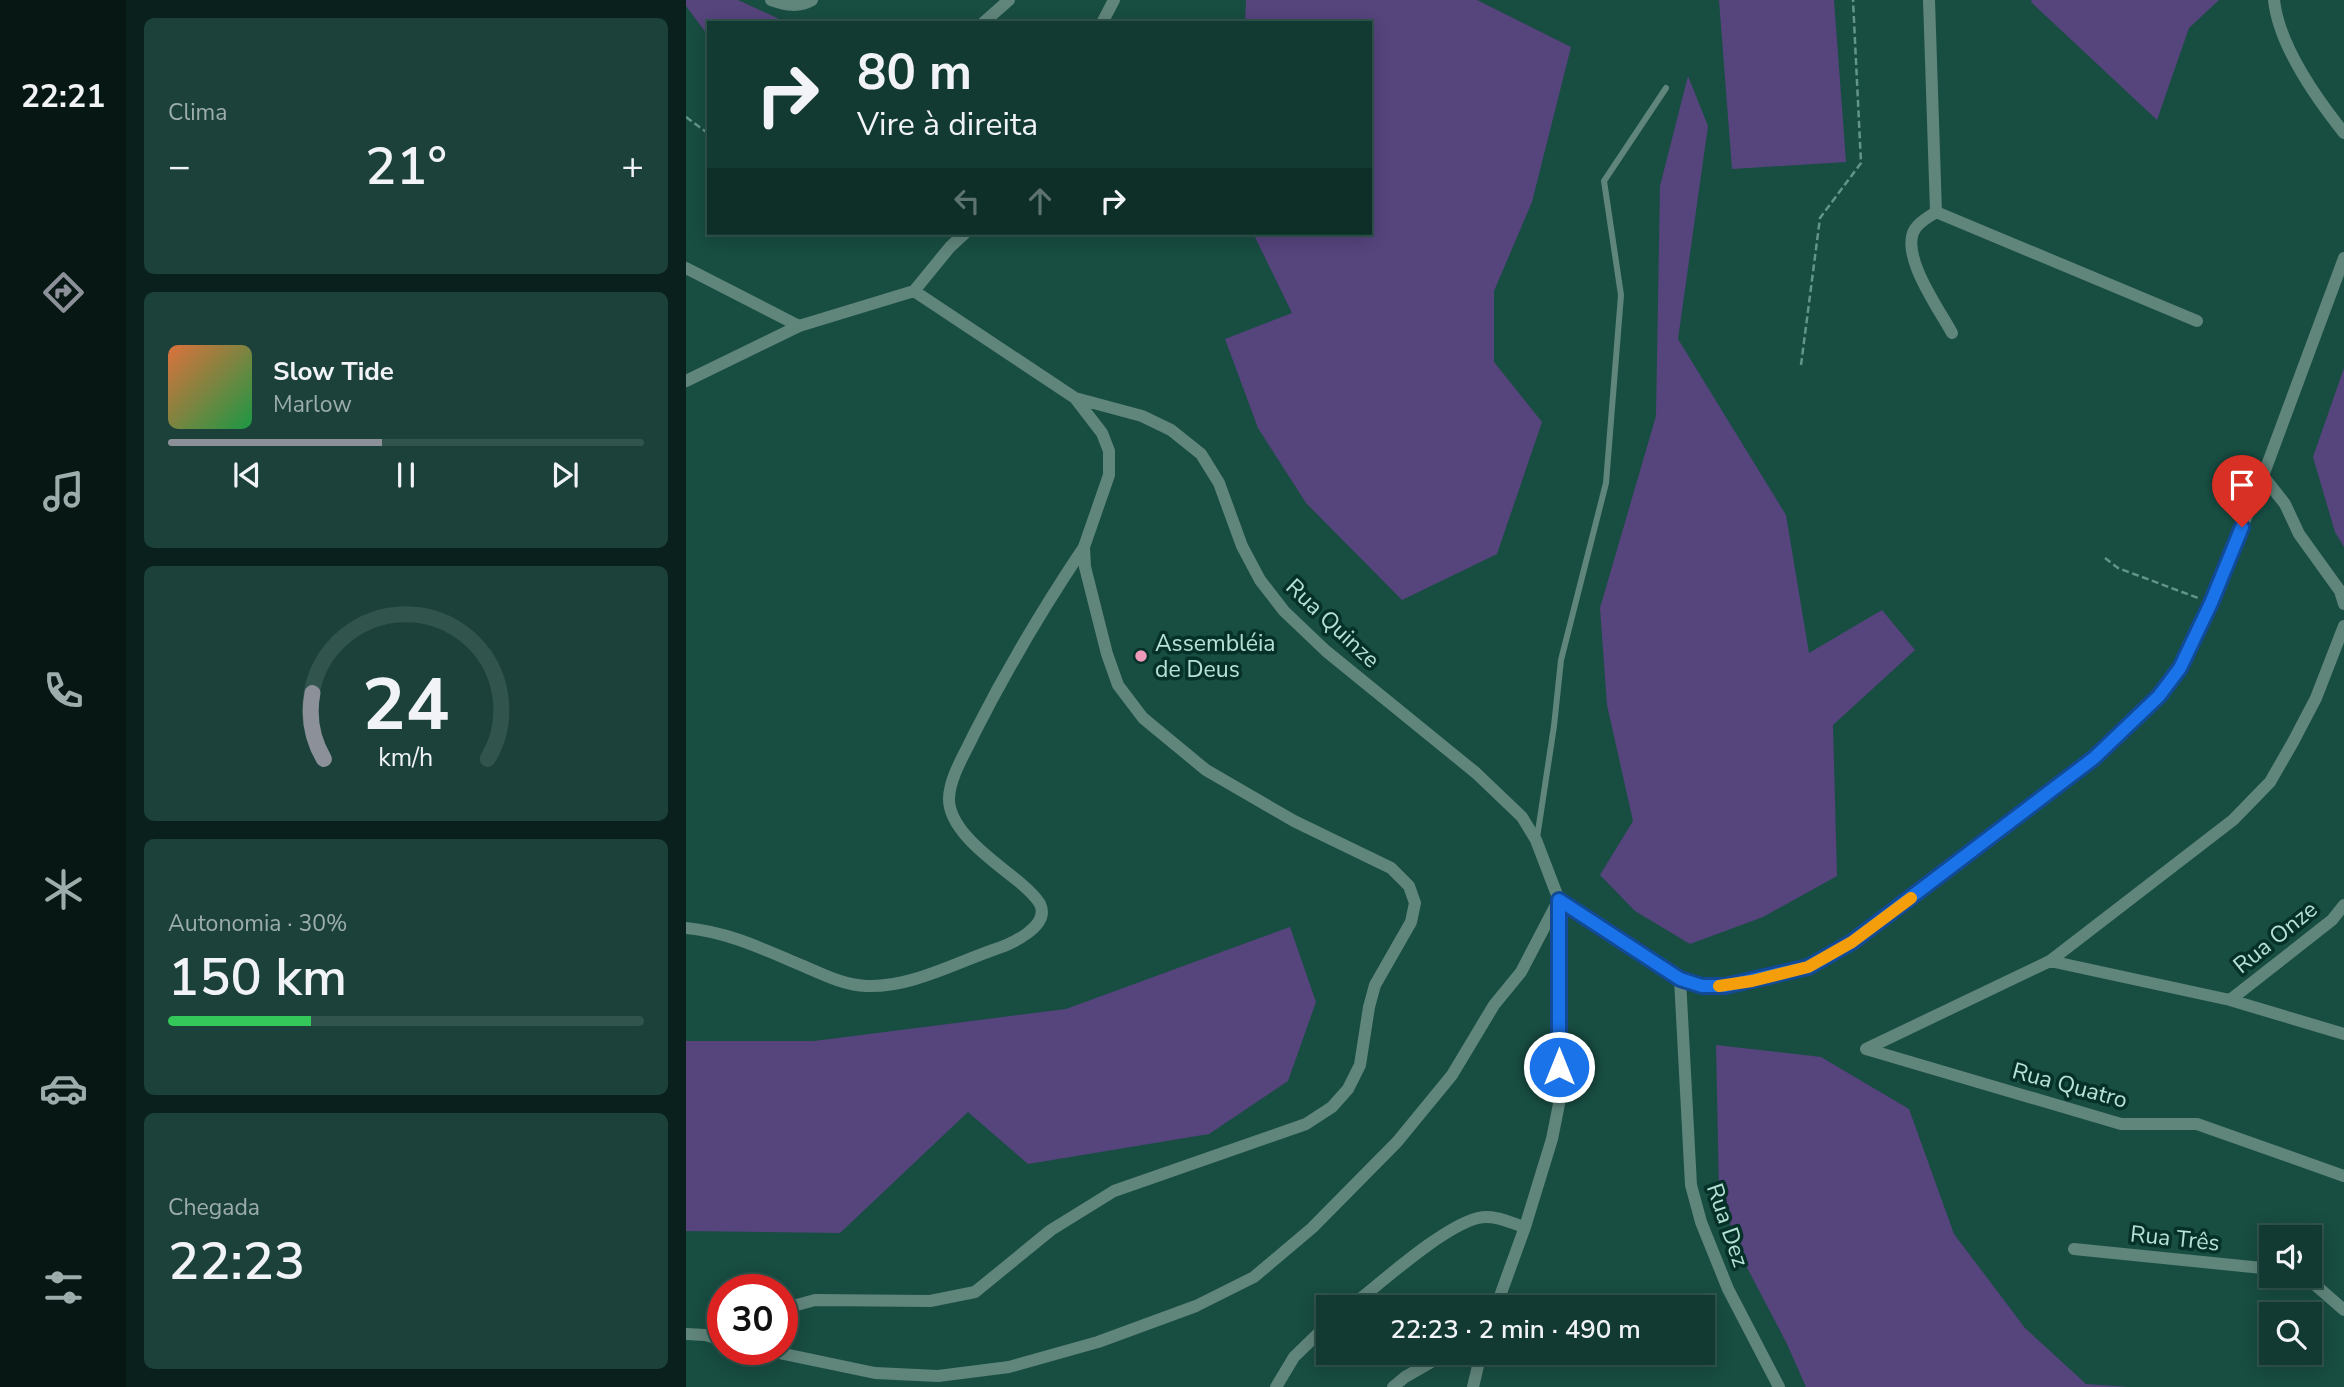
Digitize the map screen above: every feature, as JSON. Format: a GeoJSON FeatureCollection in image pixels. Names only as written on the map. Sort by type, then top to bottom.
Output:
{"type":"FeatureCollection","features":[{"type":"Feature","properties":{"kind":"street"},"geometry":{"type":"LineString","coordinates":[[771,0],[785,5],[803,5],[812,0]]}},
{"type":"Feature","properties":{"kind":"street"},"geometry":{"type":"LineString","coordinates":[[985,21],[1010,0]]}},
{"type":"Feature","properties":{"kind":"street"},"geometry":{"type":"LineString","coordinates":[[1103,21],[1114,0]]}},
{"type":"Feature","properties":{"kind":"street"},"geometry":{"type":"LineString","coordinates":[[1929,0],[1936,212]]}},
{"type":"Feature","properties":{"kind":"street"},"geometry":{"type":"LineString","coordinates":[[2274,0],[2275,11],[2286,41],[2306,80],[2344,133]]}},
{"type":"Feature","properties":{"kind":"street"},"geometry":{"type":"LineString","coordinates":[[1936,212],[2197,321]]}},
{"type":"Feature","properties":{"kind":"street"},"geometry":{"type":"LineString","coordinates":[[1936,212],[1920,222],[1913,231],[1910,244],[1913,261],[1952,333]]}},
{"type":"Feature","properties":{"kind":"street"},"geometry":{"type":"LineString","coordinates":[[686,381],[799,326],[914,291],[963,235]]}},
{"type":"Feature","properties":{"kind":"street"},"geometry":{"type":"LineString","coordinates":[[1559,900],[1680,979],[1702,986],[1752,981],[1808,967],[1852,942],[2094,758],[2166,687],[2180,668],[2211,603],[2263,476],[2344,258]]}},
{"type":"Feature","properties":{"kind":"street"},"geometry":{"type":"LineString","coordinates":[[686,268],[799,326]]}},
{"type":"Feature","properties":{"kind":"street"},"geometry":{"type":"LineString","coordinates":[[686,928],[736,937],[838,981],[866,986],[904,982],[1010,944],[1031,930],[1041,917],[1041,905],[1029,890],[972,842],[956,821],[949,800],[953,779],[1003,677],[1049,598],[1084,547],[1109,475],[1109,452],[1102,433],[1075,398],[914,291]]}},
{"type":"Feature","properties":{"kind":"street","name":"Rua Quinze"},"geometry":{"type":"LineString","coordinates":[[1075,398],[1142,416],[1171,430],[1200,454],[1219,483],[1242,546],[1260,580],[1284,611],[1326,651],[1476,773],[1522,817],[1536,840],[1559,900]]}},
{"type":"Feature","properties":{"kind":"street"},"geometry":{"type":"LineString","coordinates":[[2263,476],[2285,504],[2299,534],[2340,591],[2344,604]]}},
{"type":"Feature","properties":{"kind":"street"},"geometry":{"type":"LineString","coordinates":[[798,1305],[815,1300],[930,1301],[975,1292],[1051,1230],[1114,1191],[1306,1124],[1332,1107],[1348,1089],[1360,1065],[1369,1007],[1376,985],[1411,922],[1415,903],[1409,886],[1391,868],[1294,821],[1206,771],[1143,718],[1118,685],[1107,654],[1085,567],[1084,547]]}},
{"type":"Feature","properties":{"kind":"street"},"geometry":{"type":"LineString","coordinates":[[2050,961],[2233,821],[2270,782],[2316,698],[2344,626]]}},
{"type":"Feature","properties":{"kind":"street"},"geometry":{"type":"LineString","coordinates":[[1500,1295],[1525,1227],[1552,1139],[1559,1104],[1559,900]]}},
{"type":"Feature","properties":{"kind":"street"},"geometry":{"type":"LineString","coordinates":[[798,1357],[875,1373],[938,1376],[1009,1367],[1122,1333],[1196,1306],[1254,1278],[1312,1228],[1397,1142],[1452,1075],[1494,1005],[1521,972],[1559,900]]}},
{"type":"Feature","properties":{"kind":"street","name":"Rua Onze"},"geometry":{"type":"LineString","coordinates":[[2230,1000],[2342,911]]}},
{"type":"Feature","properties":{"kind":"street"},"geometry":{"type":"LineString","coordinates":[[2050,961],[2230,1000],[2344,1034]]}},
{"type":"Feature","properties":{"kind":"street","name":"Rua Quatro"},"geometry":{"type":"LineString","coordinates":[[2050,961],[1866,1049],[2121,1124],[2197,1124],[2344,1177]]}},
{"type":"Feature","properties":{"kind":"street","name":"Rua Dez"},"geometry":{"type":"LineString","coordinates":[[1680,979],[1690,1185],[1701,1222],[1728,1289],[1779,1387]]}},
{"type":"Feature","properties":{"kind":"street"},"geometry":{"type":"LineString","coordinates":[[1365,1295],[1439,1237],[1479,1217],[1495,1217],[1525,1227]]}},
{"type":"Feature","properties":{"kind":"street","name":"Rua Três"},"geometry":{"type":"LineString","coordinates":[[2074,1249],[2259,1268]]}},
{"type":"Feature","properties":{"kind":"street"},"geometry":{"type":"LineString","coordinates":[[2319,1288],[2344,1310]]}},
{"type":"Feature","properties":{"kind":"street"},"geometry":{"type":"LineString","coordinates":[[686,1334],[705,1335]]}},
{"type":"Feature","properties":{"kind":"street"},"geometry":{"type":"LineString","coordinates":[[1276,1387],[1294,1357],[1316,1336]]}},
{"type":"Feature","properties":{"kind":"street"},"geometry":{"type":"LineString","coordinates":[[1393,1387],[1426,1365]]}},
{"type":"Feature","properties":{"kind":"street"},"geometry":{"type":"LineString","coordinates":[[1473,1387],[1478,1365]]}},
{"type":"Feature","properties":{"kind":"lane"},"geometry":{"type":"LineString","coordinates":[[1536,840],[1554,726],[1561,660],[1606,483],[1621,295],[1604,181],[1666,89]]}},
{"type":"Feature","properties":{"kind":"path"},"geometry":{"type":"LineString","coordinates":[[1801,365],[1820,218],[1861,163],[1853,0]]}},
{"type":"Feature","properties":{"kind":"path"},"geometry":{"type":"LineString","coordinates":[[686,117],[707,133]]}},
{"type":"Feature","properties":{"kind":"path"},"geometry":{"type":"LineString","coordinates":[[2105,558],[2118,568],[2211,603]]}},
{"type":"Feature","properties":{"kind":"shaded area"},"geometry":{"type":"Polygon","coordinates":[[[686,0],[738,0],[784,21],[707,21],[707,34],[686,6],[686,0]]]}},
{"type":"Feature","properties":{"kind":"shaded area"},"geometry":{"type":"Polygon","coordinates":[[[1246,0],[1477,0],[1571,47],[1532,202],[1494,291],[1494,362],[1542,422],[1497,554],[1402,600],[1306,503],[1258,428],[1225,339],[1292,313],[1254,235],[1372,235],[1372,21],[1245,21],[1246,0]]]}},
{"type":"Feature","properties":{"kind":"shaded area"},"geometry":{"type":"Polygon","coordinates":[[[1719,0],[1834,0],[1846,162],[1732,169],[1719,0]]]}},
{"type":"Feature","properties":{"kind":"shaded area"},"geometry":{"type":"Polygon","coordinates":[[[2219,0],[2189,28],[2157,120],[2031,2],[2219,0]]]}},
{"type":"Feature","properties":{"kind":"shaded area"},"geometry":{"type":"Polygon","coordinates":[[[1688,76],[1708,126],[1678,339],[1786,515],[1809,653],[1882,610],[1915,650],[1833,725],[1837,876],[1763,917],[1690,944],[1635,911],[1600,875],[1633,821],[1607,705],[1600,608],[1656,416],[1660,186],[1688,76]]]}},
{"type":"Feature","properties":{"kind":"shaded area"},"geometry":{"type":"Polygon","coordinates":[[[2344,368],[2344,547],[2335,532],[2313,457],[2344,368]]]}},
{"type":"Feature","properties":{"kind":"shaded area"},"geometry":{"type":"Polygon","coordinates":[[[1290,927],[1316,1002],[1288,1081],[1209,1134],[1028,1164],[968,1112],[840,1233],[686,1231],[686,1041],[814,1041],[1066,1009],[1290,927]]]}},
{"type":"Feature","properties":{"kind":"shaded area"},"geometry":{"type":"Polygon","coordinates":[[[1716,1045],[1821,1057],[1909,1109],[1954,1234],[2025,1328],[2086,1384],[2129,1387],[1806,1387],[1741,1256],[1719,1191],[1716,1045]]]}},
{"type":"Feature","properties":{"kind":"slow traffic"},"geometry":{"type":"LineString","coordinates":[[1719,986],[1808,967],[1852,942],[1911,898]]}},
{"type":"Feature","properties":{"kind":"place","name":"Assembléia de Deus"},"geometry":{"type":"Point","coordinates":[1141,656]}},
{"type":"Feature","properties":{"kind":"route"},"geometry":{"type":"LineString","coordinates":[[1559,1067],[1559,900],[1680,979],[1702,986],[1725,986],[1808,967],[1852,942],[2094,758],[2159,696],[2180,668],[2211,603],[2242,527]]}}]}
